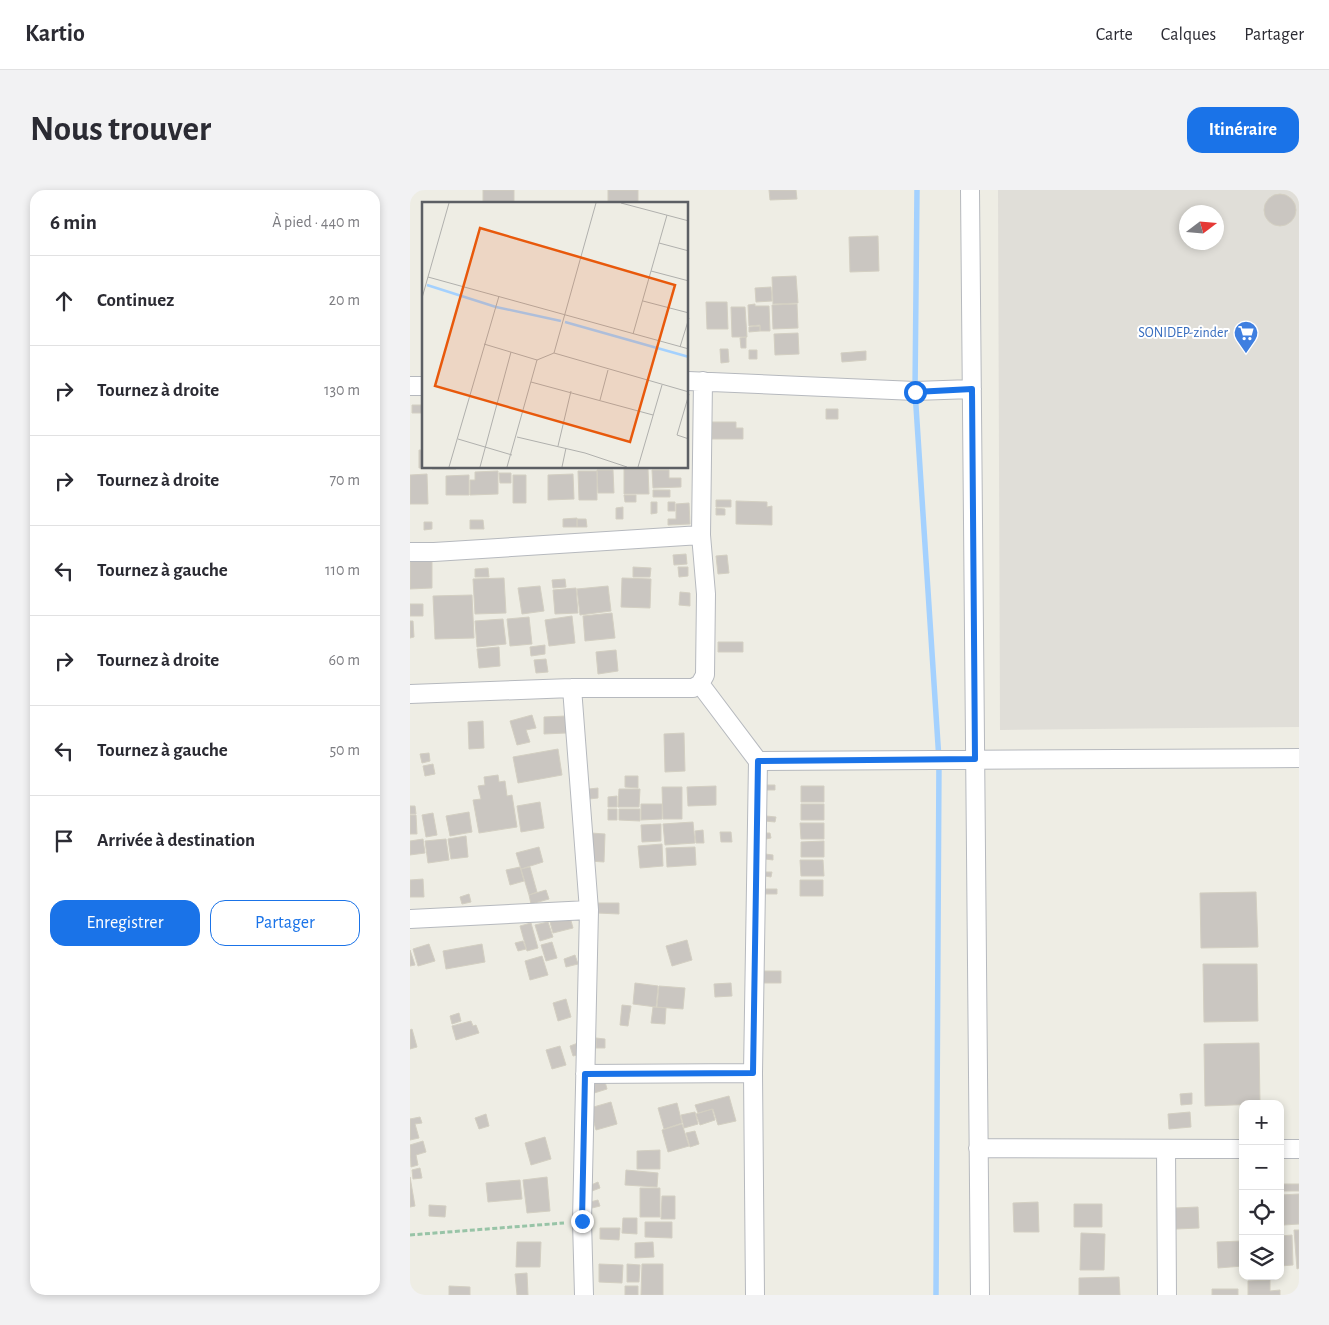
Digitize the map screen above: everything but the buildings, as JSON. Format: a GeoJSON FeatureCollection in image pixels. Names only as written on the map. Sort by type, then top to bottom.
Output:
{"type":"FeatureCollection","features":[{"type":"Feature","properties":{"kind":"street"},"geometry":{"type":"LineString","coordinates":[[970,190],[980,1295]]}},
{"type":"Feature","properties":{"kind":"street"},"geometry":{"type":"LineString","coordinates":[[410,694],[572,688],[693,688],[700,684],[705,675],[706,594],[701,536],[695,381],[915,392],[972,389]]}},
{"type":"Feature","properties":{"kind":"street"},"geometry":{"type":"LineString","coordinates":[[410,552],[701,536]]}},
{"type":"Feature","properties":{"kind":"street"},"geometry":{"type":"LineString","coordinates":[[700,684],[758,761],[753,1073],[755,1295]]}},
{"type":"Feature","properties":{"kind":"street"},"geometry":{"type":"LineString","coordinates":[[572,688],[589,910],[582,1221],[584,1295]]}},
{"type":"Feature","properties":{"kind":"street"},"geometry":{"type":"LineString","coordinates":[[758,761],[1299,758]]}},
{"type":"Feature","properties":{"kind":"street"},"geometry":{"type":"LineString","coordinates":[[410,919],[589,910]]}},
{"type":"Feature","properties":{"kind":"street"},"geometry":{"type":"LineString","coordinates":[[585,1074],[753,1073]]}},
{"type":"Feature","properties":{"kind":"street"},"geometry":{"type":"LineString","coordinates":[[978,1148],[1239,1149]]}},
{"type":"Feature","properties":{"kind":"street"},"geometry":{"type":"LineString","coordinates":[[1166,1149],[1167,1295]]}},
{"type":"Feature","properties":{"kind":"street"},"geometry":{"type":"LineString","coordinates":[[1284,1149],[1299,1149]]}},
{"type":"Feature","properties":{"kind":"path"},"geometry":{"type":"LineString","coordinates":[[410,1235],[582,1221]]}},
{"type":"Feature","properties":{"kind":"shaded area"},"geometry":{"type":"Polygon","coordinates":[[[998,190],[1299,190],[1299,727],[1000,730],[998,190]]]}},
{"type":"Feature","properties":{"kind":"waterway"},"geometry":{"type":"LineString","coordinates":[[917,190],[915,391],[939,760],[936,1295]]}},
{"type":"Feature","properties":{"kind":"place","name":"SONIDEP-zinder"},"geometry":{"type":"Point","coordinates":[1246,354]}},
{"type":"Feature","properties":{"kind":"route"},"geometry":{"type":"LineString","coordinates":[[582,1221],[585,1074],[753,1073],[758,761],[975,759],[972,389],[915,392]]}}]}
